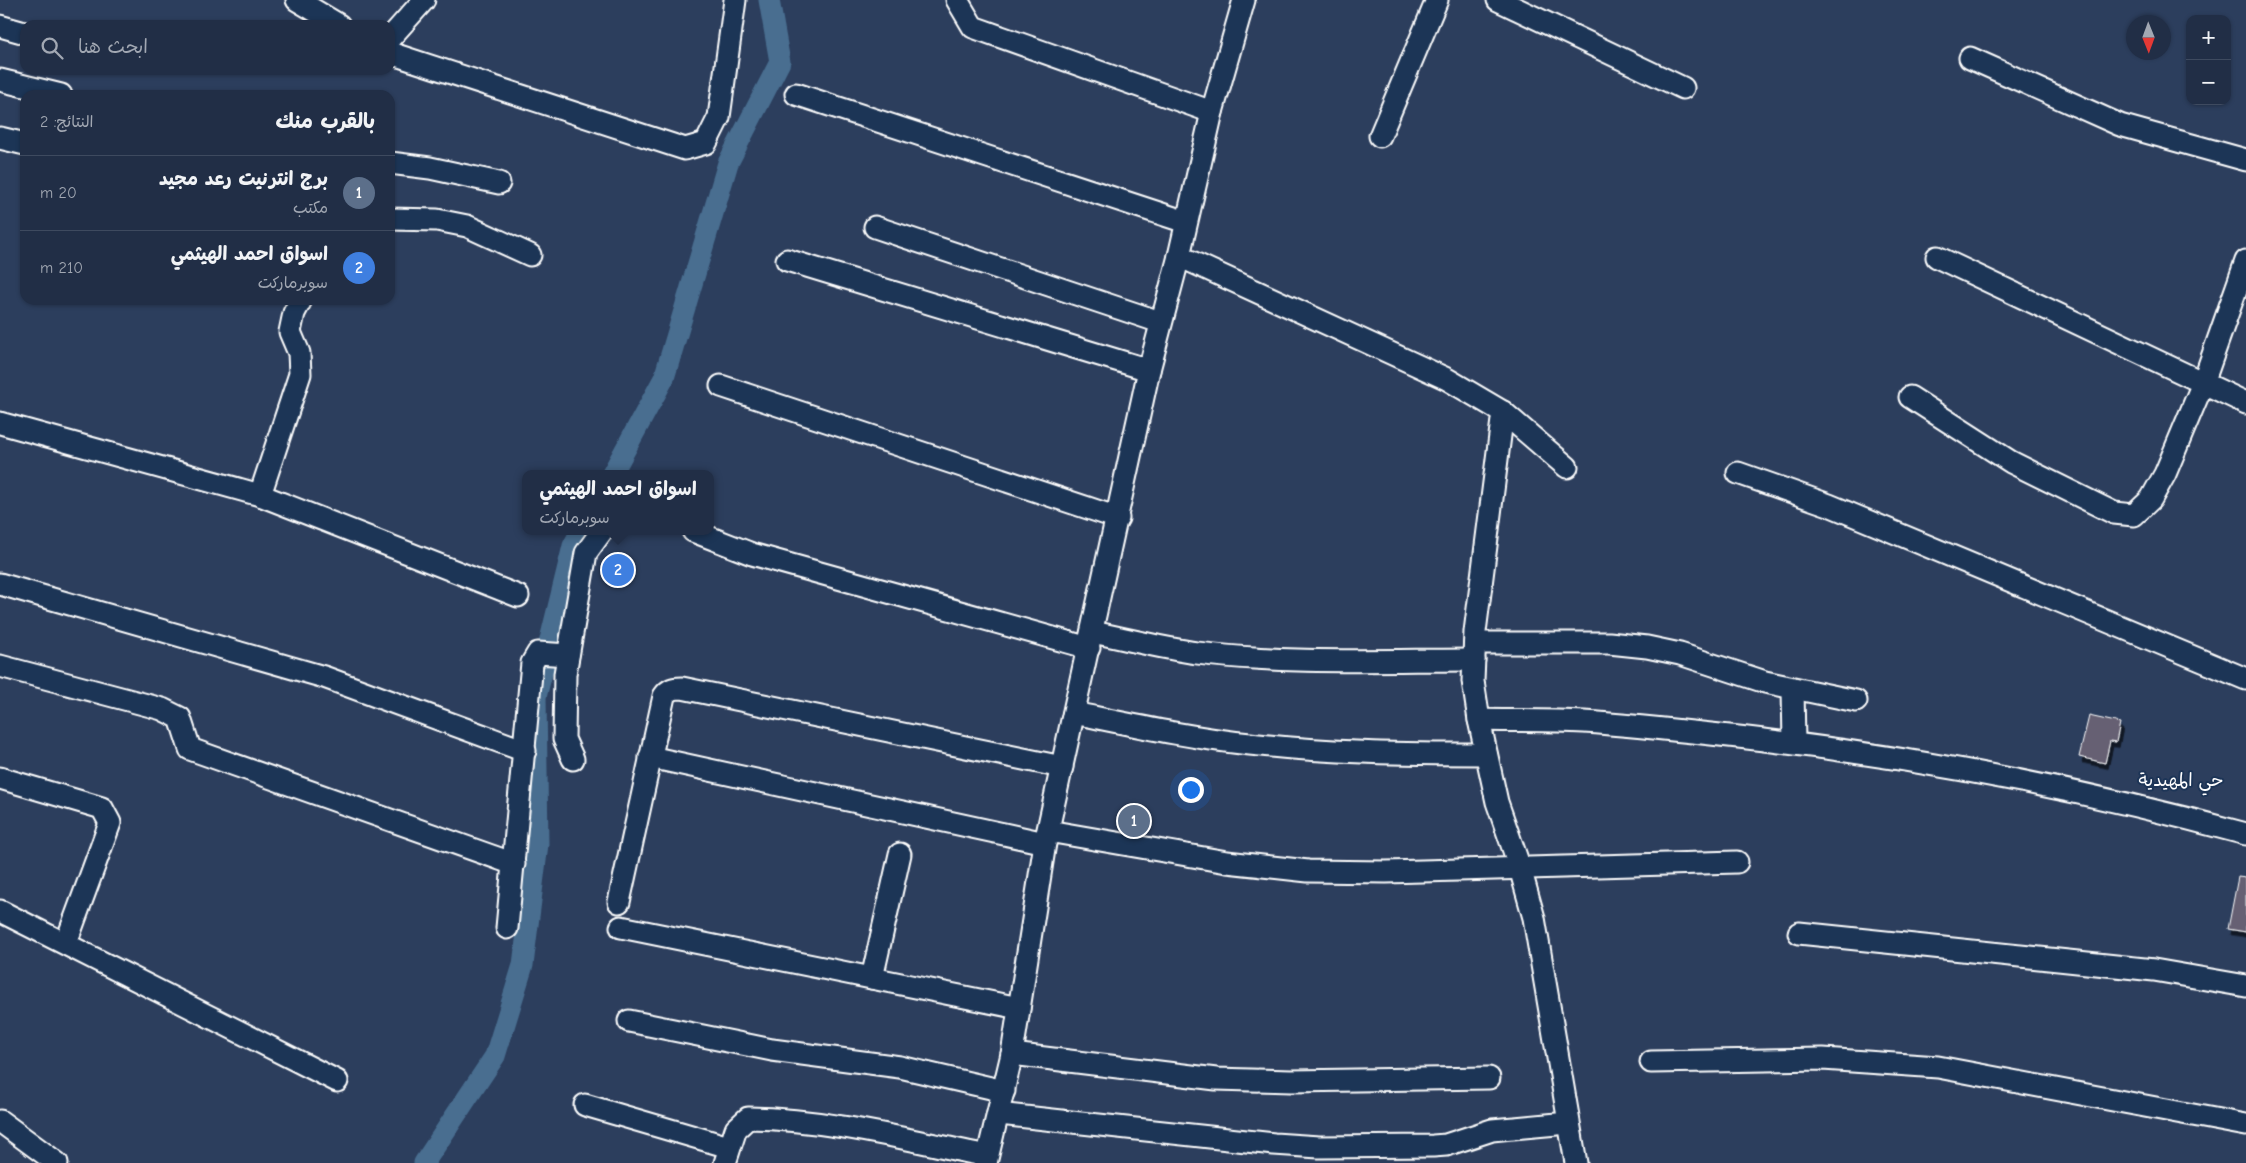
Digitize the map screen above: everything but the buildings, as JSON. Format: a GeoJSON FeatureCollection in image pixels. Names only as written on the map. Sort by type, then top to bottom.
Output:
{"type":"FeatureCollection","features":[{"type":"Feature","properties":{"kind":"street"},"geometry":{"type":"LineString","coordinates":[[297,0],[331,20]]}},
{"type":"Feature","properties":{"kind":"street"},"geometry":{"type":"LineString","coordinates":[[395,32],[424,0]]}},
{"type":"Feature","properties":{"kind":"street"},"geometry":{"type":"LineString","coordinates":[[395,55],[685,149],[706,143],[719,117],[736,0]]}},
{"type":"Feature","properties":{"kind":"street"},"geometry":{"type":"LineString","coordinates":[[957,0],[973,27],[1212,112]]}},
{"type":"Feature","properties":{"kind":"street"},"geometry":{"type":"LineString","coordinates":[[585,1105],[727,1155],[736,1129],[748,1118],[783,1119],[863,1130],[986,1160],[1012,1054],[1047,837],[1149,370],[1160,322],[1179,256],[1212,112],[1244,0]]}},
{"type":"Feature","properties":{"kind":"street"},"geometry":{"type":"LineString","coordinates":[[1380,136],[1437,0]]}},
{"type":"Feature","properties":{"kind":"street"},"geometry":{"type":"LineString","coordinates":[[1498,0],[1683,88]]}},
{"type":"Feature","properties":{"kind":"street"},"geometry":{"type":"LineString","coordinates":[[0,26],[20,32]]}},
{"type":"Feature","properties":{"kind":"street"},"geometry":{"type":"LineString","coordinates":[[1970,58],[2120,125],[2246,160]]}},
{"type":"Feature","properties":{"kind":"street"},"geometry":{"type":"LineString","coordinates":[[0,80],[41,90]]}},
{"type":"Feature","properties":{"kind":"street"},"geometry":{"type":"LineString","coordinates":[[796,94],[1186,222]]}},
{"type":"Feature","properties":{"kind":"street"},"geometry":{"type":"LineString","coordinates":[[0,138],[20,143]]}},
{"type":"Feature","properties":{"kind":"street"},"geometry":{"type":"LineString","coordinates":[[395,164],[430,168],[499,183]]}},
{"type":"Feature","properties":{"kind":"street"},"geometry":{"type":"LineString","coordinates":[[395,219],[437,220],[467,226],[530,255]]}},
{"type":"Feature","properties":{"kind":"street"},"geometry":{"type":"LineString","coordinates":[[875,227],[1160,322]]}},
{"type":"Feature","properties":{"kind":"street"},"geometry":{"type":"LineString","coordinates":[[1179,256],[1447,379],[1503,412],[1567,466]]}},
{"type":"Feature","properties":{"kind":"street"},"geometry":{"type":"LineString","coordinates":[[1937,257],[2246,403]]}},
{"type":"Feature","properties":{"kind":"street"},"geometry":{"type":"LineString","coordinates":[[787,260],[1149,370]]}},
{"type":"Feature","properties":{"kind":"street"},"geometry":{"type":"LineString","coordinates":[[1910,397],[2011,462],[2114,513],[2134,515],[2151,499],[2165,474],[2202,383],[2246,261]]}},
{"type":"Feature","properties":{"kind":"street"},"geometry":{"type":"LineString","coordinates":[[260,495],[300,374],[299,353],[290,332],[294,313],[299,305]]}},
{"type":"Feature","properties":{"kind":"street"},"geometry":{"type":"LineString","coordinates":[[721,386],[1118,518]]}},
{"type":"Feature","properties":{"kind":"street"},"geometry":{"type":"LineString","coordinates":[[1503,412],[1473,681],[1486,754],[1506,832],[1520,868],[1534,918],[1576,1163]]}},
{"type":"Feature","properties":{"kind":"street"},"geometry":{"type":"LineString","coordinates":[[0,423],[260,495],[518,596]]}},
{"type":"Feature","properties":{"kind":"street"},"geometry":{"type":"LineString","coordinates":[[1738,474],[1829,505],[2246,679]]}},
{"type":"Feature","properties":{"kind":"street"},"geometry":{"type":"LineString","coordinates":[[572,759],[564,739],[565,674],[586,553],[599,535]]}},
{"type":"Feature","properties":{"kind":"street"},"geometry":{"type":"LineString","coordinates":[[703,535],[752,554],[1091,640],[1254,658],[1318,660],[1609,643],[1647,647],[1680,654],[1793,689],[1856,701]]}},
{"type":"Feature","properties":{"kind":"street"},"geometry":{"type":"LineString","coordinates":[[0,584],[324,677],[525,751]]}},
{"type":"Feature","properties":{"kind":"street"},"geometry":{"type":"LineString","coordinates":[[507,928],[532,663],[538,653],[568,655]]}},
{"type":"Feature","properties":{"kind":"street"},"geometry":{"type":"LineString","coordinates":[[0,666],[162,709],[180,718],[190,748],[514,864]]}},
{"type":"Feature","properties":{"kind":"street"},"geometry":{"type":"LineString","coordinates":[[619,902],[664,696],[667,691],[673,688],[1062,767]]}},
{"type":"Feature","properties":{"kind":"street"},"geometry":{"type":"LineString","coordinates":[[1793,689],[1794,743]]}},
{"type":"Feature","properties":{"kind":"street"},"geometry":{"type":"LineString","coordinates":[[1074,713],[1180,734],[1250,744],[1380,754],[1486,754]]}},
{"type":"Feature","properties":{"kind":"street"},"geometry":{"type":"LineString","coordinates":[[1479,720],[1583,722],[1794,743],[1880,755],[2022,780],[2183,817],[2246,834]]}},
{"type":"Feature","properties":{"kind":"street"},"geometry":{"type":"LineString","coordinates":[[650,757],[1047,837],[1227,862],[1308,871],[1386,872],[1737,862]]}},
{"type":"Feature","properties":{"kind":"street"},"geometry":{"type":"LineString","coordinates":[[0,778],[102,808],[110,823],[66,943]]}},
{"type":"Feature","properties":{"kind":"street"},"geometry":{"type":"LineString","coordinates":[[872,978],[900,854]]}},
{"type":"Feature","properties":{"kind":"street"},"geometry":{"type":"LineString","coordinates":[[0,911],[337,1081]]}},
{"type":"Feature","properties":{"kind":"street"},"geometry":{"type":"LineString","coordinates":[[621,927],[1019,1008]]}},
{"type":"Feature","properties":{"kind":"street"},"geometry":{"type":"LineString","coordinates":[[1799,933],[2154,970],[2246,986]]}},
{"type":"Feature","properties":{"kind":"street"},"geometry":{"type":"LineString","coordinates":[[629,1021],[772,1050],[900,1067],[1004,1091]]}},
{"type":"Feature","properties":{"kind":"street"},"geometry":{"type":"LineString","coordinates":[[1012,1054],[1216,1079],[1291,1081],[1489,1078]]}},
{"type":"Feature","properties":{"kind":"street"},"geometry":{"type":"LineString","coordinates":[[1651,1062],[1823,1059],[1938,1067],[2246,1125]]}},
{"type":"Feature","properties":{"kind":"street"},"geometry":{"type":"LineString","coordinates":[[998,1114],[1265,1143],[1319,1147],[1446,1145],[1492,1130],[1568,1122]]}},
{"type":"Feature","properties":{"kind":"street"},"geometry":{"type":"LineString","coordinates":[[0,1121],[57,1163]]}},
{"type":"Feature","properties":{"kind":"waterway"},"geometry":{"type":"LineString","coordinates":[[614,470],[664,378],[728,163],[780,62],[769,0]]}},
{"type":"Feature","properties":{"kind":"waterway"},"geometry":{"type":"LineString","coordinates":[[424,1163],[495,1056],[523,965],[538,844],[536,697],[573,546],[579,535]]}},
{"type":"Feature","properties":{"kind":"place","name":"اسواق احمد الهيثمي"},"geometry":{"type":"Point","coordinates":[618,570]}},
{"type":"Feature","properties":{"kind":"place","name":"برج انترنيت رعد مجيد"},"geometry":{"type":"Point","coordinates":[1134,821]}},
{"type":"Feature","properties":{"kind":"district","name":"حي المهيدية"},"geometry":{"type":"Point","coordinates":[2181,780]}}]}
